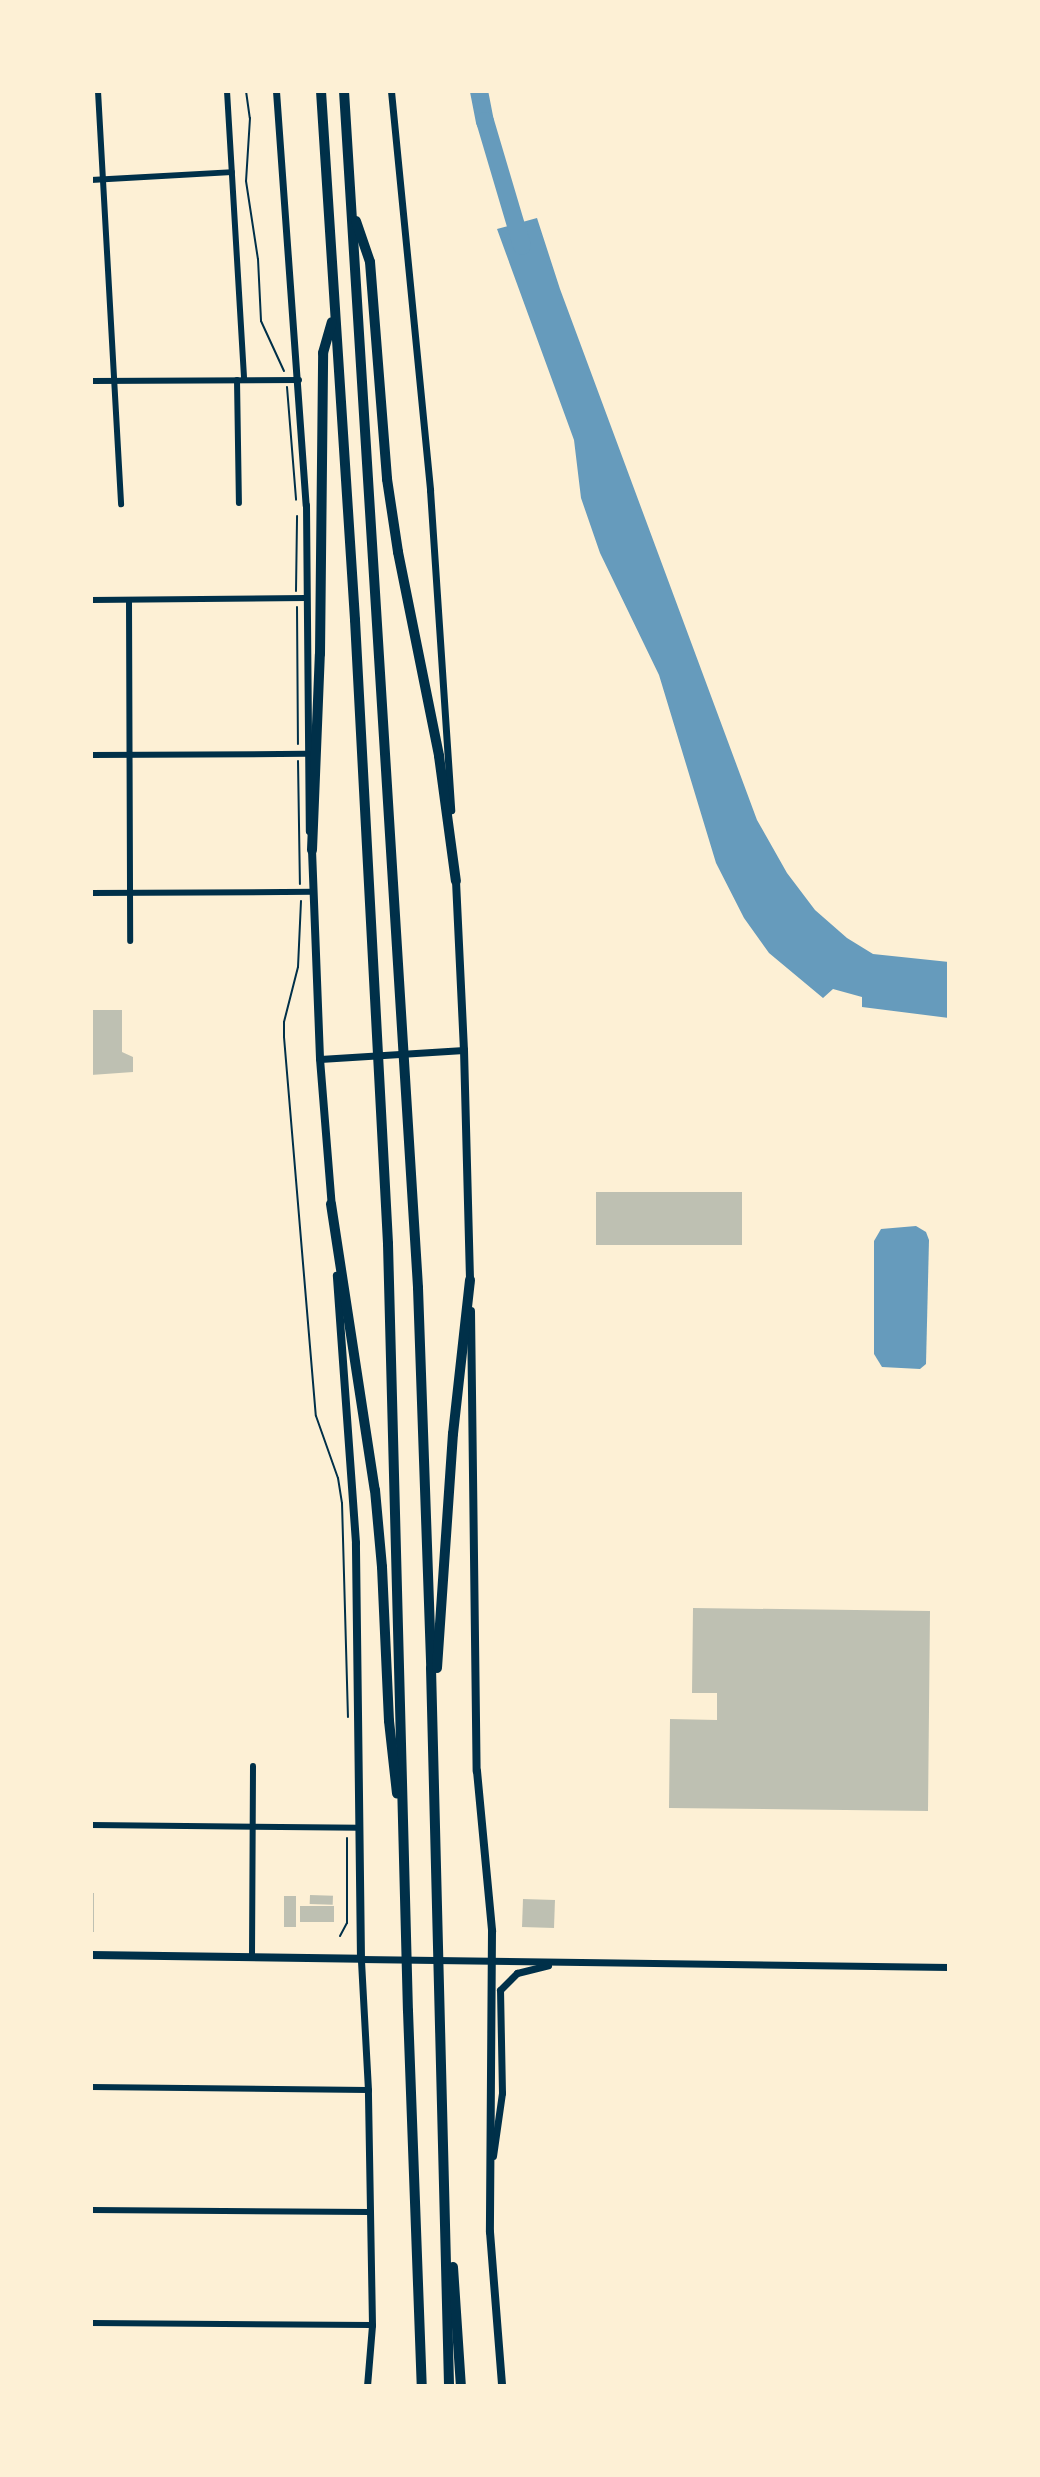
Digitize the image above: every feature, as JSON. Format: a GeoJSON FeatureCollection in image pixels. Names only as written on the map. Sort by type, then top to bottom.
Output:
{"type":"FeatureCollection","features":[{"type":"Feature","properties":{"kind":"highway"},"geometry":{"type":"LineString","coordinates":[[321,91],[355,620],[388,1244],[405,1912],[422,2386]]}},
{"type":"Feature","properties":{"kind":"highway"},"geometry":{"type":"LineString","coordinates":[[344,91],[418,1287],[433,1724],[449,2386]]}},
{"type":"Feature","properties":{"kind":"highway"},"geometry":{"type":"LineString","coordinates":[[352,209],[370,262],[387,479],[398,552],[439,756],[456,881]]}},
{"type":"Feature","properties":{"kind":"highway"},"geometry":{"type":"LineString","coordinates":[[312,850],[320,654],[323,353],[334,316]]}},
{"type":"Feature","properties":{"kind":"highway"},"geometry":{"type":"LineString","coordinates":[[331,1204],[378,1519],[389,1721],[405,1912]]}},
{"type":"Feature","properties":{"kind":"highway"},"geometry":{"type":"LineString","coordinates":[[433,1724],[455,1406],[470,1280]]}},
{"type":"Feature","properties":{"kind":"highway"},"geometry":{"type":"LineString","coordinates":[[443,2156],[461,2386]]}},
{"type":"Feature","properties":{"kind":"main road"},"geometry":{"type":"LineString","coordinates":[[91,1955],[361,1959],[354,1490],[320,1059],[312,850]]}},
{"type":"Feature","properties":{"kind":"main road"},"geometry":{"type":"LineString","coordinates":[[456,881],[470,1280],[477,1771],[492,1931],[492,2269],[502,2386]]}},
{"type":"Feature","properties":{"kind":"street"},"geometry":{"type":"LineString","coordinates":[[99,91],[121,504]]}},
{"type":"Feature","properties":{"kind":"street"},"geometry":{"type":"LineString","coordinates":[[227,91],[241,380],[239,503]]}},
{"type":"Feature","properties":{"kind":"street"},"geometry":{"type":"LineString","coordinates":[[276,91],[306,505],[302,754],[312,850]]}},
{"type":"Feature","properties":{"kind":"street"},"geometry":{"type":"LineString","coordinates":[[391,91],[430,490],[456,881]]}},
{"type":"Feature","properties":{"kind":"street"},"geometry":{"type":"LineString","coordinates":[[91,180],[232,172]]}},
{"type":"Feature","properties":{"kind":"street"},"geometry":{"type":"LineString","coordinates":[[91,381],[299,380]]}},
{"type":"Feature","properties":{"kind":"street"},"geometry":{"type":"LineString","coordinates":[[91,600],[306,598]]}},
{"type":"Feature","properties":{"kind":"street"},"geometry":{"type":"LineString","coordinates":[[129,600],[130,941]]}},
{"type":"Feature","properties":{"kind":"street"},"geometry":{"type":"LineString","coordinates":[[91,755],[302,754]]}},
{"type":"Feature","properties":{"kind":"street"},"geometry":{"type":"LineString","coordinates":[[91,893],[313,892]]}},
{"type":"Feature","properties":{"kind":"street"},"geometry":{"type":"LineString","coordinates":[[320,1059],[464,1050]]}},
{"type":"Feature","properties":{"kind":"street"},"geometry":{"type":"LineString","coordinates":[[252,1958],[253,1766]]}},
{"type":"Feature","properties":{"kind":"street"},"geometry":{"type":"LineString","coordinates":[[91,1825],[360,1828]]}},
{"type":"Feature","properties":{"kind":"street"},"geometry":{"type":"LineString","coordinates":[[368,2386],[372,2325],[368,2090],[361,1959],[949,1967]]}},
{"type":"Feature","properties":{"kind":"street"},"geometry":{"type":"LineString","coordinates":[[490,2185],[502,2093],[500,1990],[517,1973],[559,1962]]}},
{"type":"Feature","properties":{"kind":"street"},"geometry":{"type":"LineString","coordinates":[[91,2087],[368,2090]]}},
{"type":"Feature","properties":{"kind":"street"},"geometry":{"type":"LineString","coordinates":[[91,2210],[370,2212]]}},
{"type":"Feature","properties":{"kind":"street"},"geometry":{"type":"LineString","coordinates":[[91,2323],[372,2325]]}},
{"type":"Feature","properties":{"kind":"path"},"geometry":{"type":"LineString","coordinates":[[246,91],[250,118],[246,181],[258,259],[260,316],[286,380],[297,507],[302,754],[301,892],[298,967],[284,1022],[284,1037],[316,1416],[338,1478],[342,1503],[348,1722]]}},
{"type":"Feature","properties":{"kind":"path"},"geometry":{"type":"LineString","coordinates":[[340,1936],[347,1923],[349,1828]]}},
{"type":"Feature","properties":{"kind":"water"},"geometry":{"type":"Polygon","coordinates":[[[537,218],[560,289],[757,820],[787,873],[815,910],[847,938],[873,954],[949,962],[949,1018],[862,1007],[862,997],[833,989],[823,998],[769,953],[744,918],[716,863],[659,675],[600,553],[581,498],[574,440],[497,229],[537,218]]]}},
{"type":"Feature","properties":{"kind":"water"},"geometry":{"type":"Polygon","coordinates":[[[916,1226],[926,1232],[929,1240],[926,1364],[920,1369],[882,1367],[874,1354],[874,1241],[881,1229],[916,1226]]]}},
{"type":"Feature","properties":{"kind":"building"},"geometry":{"type":"Polygon","coordinates":[[[91,1010],[122,1010],[122,1052],[133,1057],[133,1072],[91,1075],[91,1010]]]}},
{"type":"Feature","properties":{"kind":"building"},"geometry":{"type":"Polygon","coordinates":[[[596,1192],[742,1192],[742,1245],[596,1245],[596,1192]]]}},
{"type":"Feature","properties":{"kind":"building"},"geometry":{"type":"Polygon","coordinates":[[[693,1608],[930,1611],[928,1811],[669,1808],[670,1719],[717,1720],[717,1693],[692,1693],[693,1608]]]}},
{"type":"Feature","properties":{"kind":"building"},"geometry":{"type":"Polygon","coordinates":[[[91,1893],[94,1893],[94,1932],[91,1932],[91,1893]]]}},
{"type":"Feature","properties":{"kind":"building"},"geometry":{"type":"Polygon","coordinates":[[[310,1895],[333,1896],[333,1905],[310,1904],[310,1895]]]}},
{"type":"Feature","properties":{"kind":"building"},"geometry":{"type":"Polygon","coordinates":[[[284,1896],[296,1896],[296,1927],[284,1927],[284,1896]]]}},
{"type":"Feature","properties":{"kind":"building"},"geometry":{"type":"Polygon","coordinates":[[[523,1899],[555,1900],[554,1928],[522,1927],[523,1899]]]}},
{"type":"Feature","properties":{"kind":"building"},"geometry":{"type":"Polygon","coordinates":[[[300,1906],[334,1906],[334,1922],[300,1922],[300,1906]]]}},
{"type":"Feature","properties":{"kind":"waterway"},"geometry":{"type":"LineString","coordinates":[[479,91],[485,121],[522,246]]}}]}
